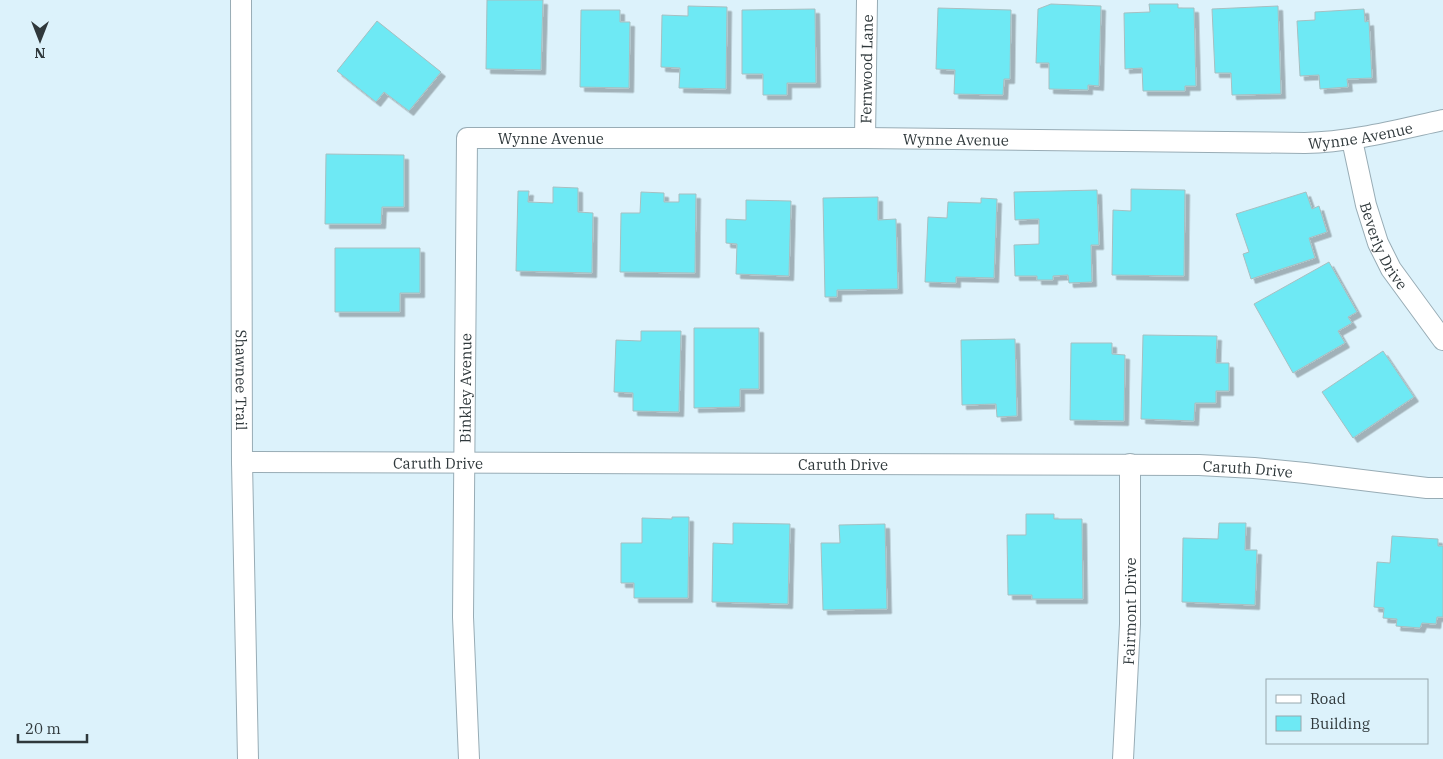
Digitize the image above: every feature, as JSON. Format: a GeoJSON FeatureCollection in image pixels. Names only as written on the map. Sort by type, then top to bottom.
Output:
{"type":"FeatureCollection","features":[{"type":"Feature","properties":{"kind":"street","name":"Shawnee Trail"},"geometry":{"type":"LineString","coordinates":[[241,0],[242,462],[248,759]]}},
{"type":"Feature","properties":{"kind":"street","name":"Fernwood Lane"},"geometry":{"type":"LineString","coordinates":[[865,138],[867,0]]}},
{"type":"Feature","properties":{"kind":"street","name":"Wynne Avenue"},"geometry":{"type":"LineString","coordinates":[[467,138],[865,138],[1305,143],[1352,140],[1443,120]]}},
{"type":"Feature","properties":{"kind":"street","name":"Binkley Avenue"},"geometry":{"type":"LineString","coordinates":[[467,138],[463,617],[469,759]]}},
{"type":"Feature","properties":{"kind":"street","name":"Beverly Drive"},"geometry":{"type":"LineString","coordinates":[[1352,140],[1366,205],[1378,243],[1391,269],[1443,340]]}},
{"type":"Feature","properties":{"kind":"street","name":"Caruth Drive"},"geometry":{"type":"LineString","coordinates":[[242,462],[1130,464],[1254,468],[1426,488],[1443,488]]}},
{"type":"Feature","properties":{"kind":"street","name":"Fairmont Drive"},"geometry":{"type":"LineString","coordinates":[[1123,759],[1130,624],[1130,464]]}},
{"type":"Feature","properties":{"kind":"building"},"geometry":{"type":"Polygon","coordinates":[[[487,0],[543,0],[541,70],[486,69],[487,0]]]}},
{"type":"Feature","properties":{"kind":"building"},"geometry":{"type":"Polygon","coordinates":[[[1051,4],[1101,6],[1099,86],[1088,85],[1088,90],[1049,89],[1049,63],[1036,63],[1038,9],[1051,4]]]}},
{"type":"Feature","properties":{"kind":"building"},"geometry":{"type":"Polygon","coordinates":[[[1149,4],[1178,4],[1178,8],[1194,8],[1196,86],[1185,86],[1185,91],[1143,91],[1142,68],[1125,69],[1124,13],[1150,12],[1149,4]]]}},
{"type":"Feature","properties":{"kind":"building"},"geometry":{"type":"Polygon","coordinates":[[[688,6],[727,7],[726,89],[679,88],[680,68],[661,67],[662,15],[688,16],[688,6]]]}},
{"type":"Feature","properties":{"kind":"building"},"geometry":{"type":"Polygon","coordinates":[[[1278,6],[1281,94],[1232,95],[1231,73],[1215,73],[1212,9],[1278,6]]]}},
{"type":"Feature","properties":{"kind":"building"},"geometry":{"type":"Polygon","coordinates":[[[938,8],[1011,10],[1010,79],[1004,79],[1003,95],[954,94],[955,70],[936,69],[938,8]]]}},
{"type":"Feature","properties":{"kind":"building"},"geometry":{"type":"Polygon","coordinates":[[[815,9],[816,83],[787,83],[787,95],[763,95],[763,74],[742,74],[742,10],[815,9]]]}},
{"type":"Feature","properties":{"kind":"building"},"geometry":{"type":"Polygon","coordinates":[[[1364,9],[1365,22],[1369,21],[1372,78],[1347,79],[1348,87],[1320,89],[1319,75],[1300,76],[1297,21],[1315,20],[1315,12],[1364,9]]]}},
{"type":"Feature","properties":{"kind":"building"},"geometry":{"type":"Polygon","coordinates":[[[581,10],[620,10],[620,22],[630,22],[629,88],[580,87],[581,10]]]}},
{"type":"Feature","properties":{"kind":"building"},"geometry":{"type":"Polygon","coordinates":[[[377,21],[441,72],[409,111],[384,92],[376,102],[337,71],[377,21]]]}},
{"type":"Feature","properties":{"kind":"building"},"geometry":{"type":"Polygon","coordinates":[[[326,154],[404,155],[404,207],[382,207],[381,224],[325,224],[326,154]]]}},
{"type":"Feature","properties":{"kind":"building"},"geometry":{"type":"Polygon","coordinates":[[[553,187],[578,188],[578,212],[593,213],[592,273],[516,271],[518,191],[529,191],[528,202],[553,203],[553,187]]]}},
{"type":"Feature","properties":{"kind":"building"},"geometry":{"type":"Polygon","coordinates":[[[1131,189],[1185,190],[1184,276],[1112,275],[1113,210],[1131,211],[1131,189]]]}},
{"type":"Feature","properties":{"kind":"building"},"geometry":{"type":"Polygon","coordinates":[[[1097,190],[1099,245],[1091,245],[1092,282],[1069,283],[1068,275],[1053,276],[1053,280],[1037,280],[1037,276],[1015,276],[1014,245],[1039,244],[1039,219],[1015,220],[1014,192],[1097,190]]]}},
{"type":"Feature","properties":{"kind":"building"},"geometry":{"type":"Polygon","coordinates":[[[641,192],[664,193],[664,202],[679,202],[679,194],[696,194],[695,273],[620,272],[621,213],[640,213],[641,192]]]}},
{"type":"Feature","properties":{"kind":"building"},"geometry":{"type":"Polygon","coordinates":[[[1306,192],[1312,209],[1319,206],[1327,232],[1309,238],[1315,258],[1251,279],[1243,254],[1249,252],[1236,214],[1306,192]]]}},
{"type":"Feature","properties":{"kind":"building"},"geometry":{"type":"Polygon","coordinates":[[[878,197],[878,220],[896,219],[898,289],[837,290],[837,297],[825,297],[823,198],[878,197]]]}},
{"type":"Feature","properties":{"kind":"building"},"geometry":{"type":"Polygon","coordinates":[[[981,198],[997,199],[994,278],[956,277],[956,283],[925,282],[928,217],[947,218],[948,202],[981,203],[981,198]]]}},
{"type":"Feature","properties":{"kind":"building"},"geometry":{"type":"Polygon","coordinates":[[[746,200],[791,201],[789,276],[736,274],[737,244],[726,243],[726,219],[746,220],[746,200]]]}},
{"type":"Feature","properties":{"kind":"building"},"geometry":{"type":"Polygon","coordinates":[[[335,248],[420,248],[420,293],[400,293],[400,312],[335,312],[335,248]]]}},
{"type":"Feature","properties":{"kind":"building"},"geometry":{"type":"Polygon","coordinates":[[[1329,262],[1357,312],[1348,317],[1352,323],[1338,331],[1345,343],[1293,373],[1254,304],[1329,262]]]}},
{"type":"Feature","properties":{"kind":"building"},"geometry":{"type":"Polygon","coordinates":[[[694,328],[759,328],[759,389],[740,389],[740,407],[694,408],[694,328]]]}},
{"type":"Feature","properties":{"kind":"building"},"geometry":{"type":"Polygon","coordinates":[[[641,331],[681,331],[679,412],[633,411],[633,393],[614,392],[616,340],[641,341],[641,331]]]}},
{"type":"Feature","properties":{"kind":"building"},"geometry":{"type":"Polygon","coordinates":[[[1143,335],[1217,336],[1216,363],[1229,363],[1229,391],[1216,391],[1216,403],[1195,403],[1194,421],[1141,419],[1143,335]]]}},
{"type":"Feature","properties":{"kind":"building"},"geometry":{"type":"Polygon","coordinates":[[[1015,339],[1017,416],[997,417],[996,404],[962,405],[961,340],[1015,339]]]}},
{"type":"Feature","properties":{"kind":"building"},"geometry":{"type":"Polygon","coordinates":[[[1071,343],[1112,343],[1112,354],[1125,355],[1124,421],[1070,420],[1071,343]]]}},
{"type":"Feature","properties":{"kind":"building"},"geometry":{"type":"Polygon","coordinates":[[[1383,351],[1414,397],[1353,438],[1322,392],[1383,351]]]}},
{"type":"Feature","properties":{"kind":"building"},"geometry":{"type":"Polygon","coordinates":[[[1026,514],[1054,514],[1054,519],[1082,519],[1083,599],[1032,599],[1032,595],[1008,595],[1007,535],[1026,535],[1026,514]]]}},
{"type":"Feature","properties":{"kind":"building"},"geometry":{"type":"Polygon","coordinates":[[[672,517],[689,517],[688,598],[634,598],[634,583],[621,583],[621,543],[642,543],[642,518],[672,519],[672,517]]]}},
{"type":"Feature","properties":{"kind":"building"},"geometry":{"type":"Polygon","coordinates":[[[733,523],[790,524],[788,604],[712,602],[713,543],[733,544],[733,523]]]}},
{"type":"Feature","properties":{"kind":"building"},"geometry":{"type":"Polygon","coordinates":[[[1219,523],[1246,523],[1245,550],[1257,550],[1255,605],[1182,602],[1183,538],[1218,539],[1219,523]]]}},
{"type":"Feature","properties":{"kind":"building"},"geometry":{"type":"Polygon","coordinates":[[[885,524],[887,609],[823,610],[821,543],[840,543],[839,525],[885,524]]]}},
{"type":"Feature","properties":{"kind":"building"},"geometry":{"type":"Polygon","coordinates":[[[1392,536],[1438,539],[1438,546],[1443,546],[1443,617],[1437,617],[1436,624],[1422,623],[1420,628],[1396,626],[1397,619],[1383,618],[1384,608],[1374,607],[1377,562],[1390,563],[1392,536]]]}}]}
